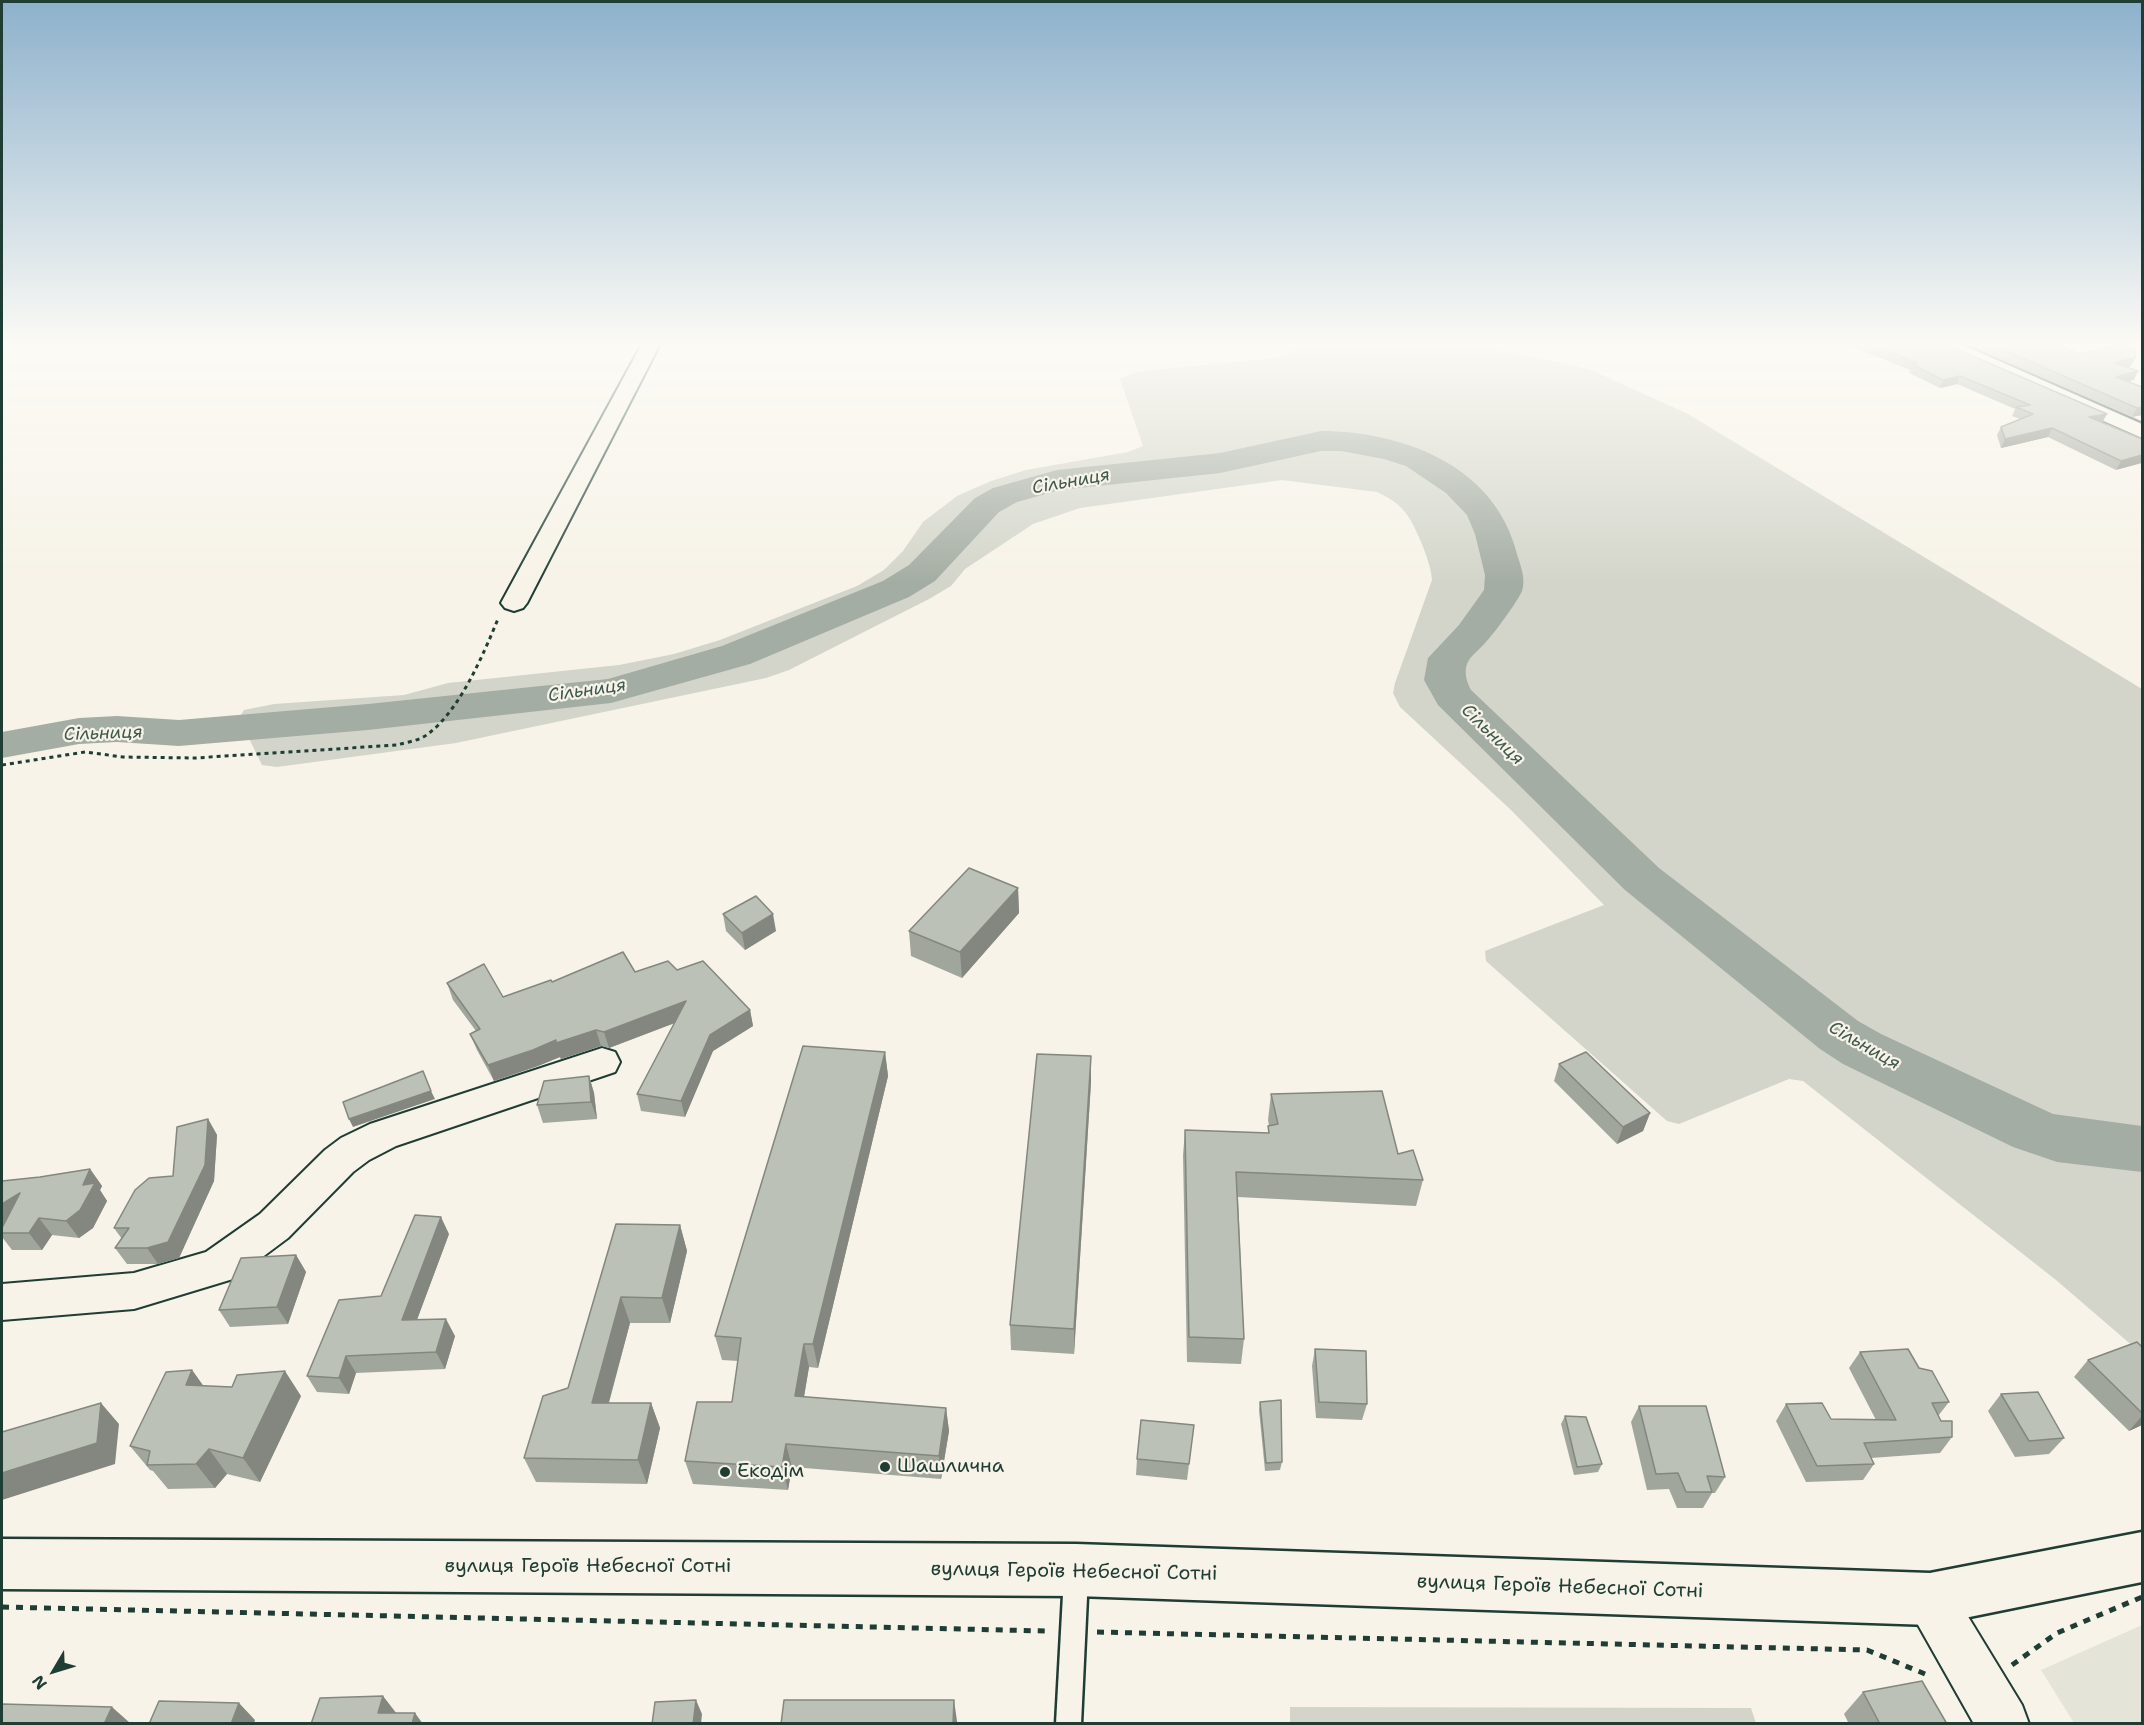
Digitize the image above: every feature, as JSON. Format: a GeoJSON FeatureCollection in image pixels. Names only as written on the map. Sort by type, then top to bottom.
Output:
{"type":"FeatureCollection","features":[{"type":"Feature","properties":{"kind":"main road"},"geometry":{"type":"LineString","coordinates":[[2121,422],[2142,432]]}},
{"type":"Feature","properties":{"kind":"main road","name":"вулиця Героїв Небесної Сотні"},"geometry":{"type":"LineString","coordinates":[[2,1564],[1076,1570],[1930,1599],[2142,1557]]}},
{"type":"Feature","properties":{"kind":"street"},"geometry":{"type":"LineString","coordinates":[[514,603],[609,422]]}},
{"type":"Feature","properties":{"kind":"street"},"geometry":{"type":"LineString","coordinates":[[2,1302],[134,1291],[219,1266],[274,1226],[339,1161],[355,1149],[383,1135],[602,1062]]}},
{"type":"Feature","properties":{"kind":"street"},"geometry":{"type":"LineString","coordinates":[[1930,1599],[2003,1724]]}},
{"type":"Feature","properties":{"kind":"lane"},"geometry":{"type":"LineString","coordinates":[[1068,1724],[1076,1570]]}},
{"type":"Feature","properties":{"kind":"path"},"geometry":{"type":"LineString","coordinates":[[2,765],[85,752],[123,757],[195,759],[397,745],[427,735],[438,723],[456,700],[489,641],[501,610],[514,603]]}},
{"type":"Feature","properties":{"kind":"path"},"geometry":{"type":"LineString","coordinates":[[2057,1633],[2142,1597]]}},
{"type":"Feature","properties":{"kind":"path"},"geometry":{"type":"LineString","coordinates":[[2,1607],[1867,1650],[1928,1674],[1935,1682]]}},
{"type":"Feature","properties":{"kind":"shaded area"},"geometry":{"type":"Polygon","coordinates":[[[1135,422],[1702,422],[2142,689],[2142,1354],[2056,1280],[1803,1081],[1789,1079],[1679,1124],[1667,1121],[1486,961],[1485,951],[1604,905],[1511,810],[1400,707],[1393,693],[1395,683],[1432,580],[1418,534],[1408,517],[1395,502],[1377,492],[1282,480],[1080,508],[1033,524],[965,569],[951,586],[789,670],[766,678],[456,743],[277,767],[262,765],[239,718],[244,710],[274,704],[404,695],[448,683],[619,665],[674,654],[720,640],[857,586],[884,570],[903,551],[923,522],[957,496],[991,481],[1026,470],[1128,452],[1143,446],[1135,422]]]}},
{"type":"Feature","properties":{"kind":"shaded area"},"geometry":{"type":"Polygon","coordinates":[[[2142,1625],[2142,1723],[2074,1723],[2041,1670],[2142,1625]]]}},
{"type":"Feature","properties":{"kind":"shaded area"},"geometry":{"type":"Polygon","coordinates":[[[1290,1707],[1751,1708],[1756,1723],[1290,1724],[1290,1707]]]}},
{"type":"Feature","properties":{"kind":"building"},"geometry":{"type":"Polygon","coordinates":[[[2012,422],[2102,422],[2142,439],[2142,455],[2121,461],[2052,428],[2005,439],[2001,427],[2012,422]]]}},
{"type":"Feature","properties":{"kind":"building"},"geometry":{"type":"Polygon","coordinates":[[[969,868],[1018,888],[960,952],[909,931],[969,868]]]}},
{"type":"Feature","properties":{"kind":"building"},"geometry":{"type":"Polygon","coordinates":[[[756,896],[773,914],[742,933],[723,914],[756,896]]]}},
{"type":"Feature","properties":{"kind":"building"},"geometry":{"type":"Polygon","coordinates":[[[623,952],[635,972],[668,961],[677,970],[703,961],[750,1010],[710,1035],[681,1101],[637,1094],[686,1001],[604,1032],[596,1030],[556,1043],[556,1040],[488,1065],[470,1034],[480,1029],[447,983],[484,964],[503,997],[551,980],[552,982],[623,952]]]}},
{"type":"Feature","properties":{"kind":"building"},"geometry":{"type":"Polygon","coordinates":[[[803,1046],[885,1052],[813,1344],[804,1344],[795,1396],[946,1408],[939,1456],[786,1444],[782,1467],[685,1461],[697,1402],[732,1402],[741,1338],[715,1336],[803,1046]]]}},
{"type":"Feature","properties":{"kind":"building"},"geometry":{"type":"Polygon","coordinates":[[[1586,1052],[1650,1113],[1623,1127],[1559,1064],[1586,1052]]]}},
{"type":"Feature","properties":{"kind":"building"},"geometry":{"type":"Polygon","coordinates":[[[1037,1054],[1091,1056],[1074,1329],[1010,1325],[1037,1054]]]}},
{"type":"Feature","properties":{"kind":"building"},"geometry":{"type":"Polygon","coordinates":[[[423,1071],[431,1091],[349,1119],[343,1102],[423,1071]]]}},
{"type":"Feature","properties":{"kind":"building"},"geometry":{"type":"Polygon","coordinates":[[[589,1076],[591,1102],[537,1105],[544,1081],[589,1076]]]}},
{"type":"Feature","properties":{"kind":"building"},"geometry":{"type":"Polygon","coordinates":[[[1382,1091],[1398,1154],[1413,1150],[1423,1180],[1236,1172],[1244,1339],[1189,1337],[1185,1130],[1269,1133],[1268,1126],[1278,1124],[1271,1094],[1382,1091]]]}},
{"type":"Feature","properties":{"kind":"building"},"geometry":{"type":"Polygon","coordinates":[[[208,1119],[205,1165],[168,1242],[147,1248],[115,1248],[129,1228],[114,1228],[135,1190],[149,1178],[173,1176],[177,1127],[208,1119]]]}},
{"type":"Feature","properties":{"kind":"building"},"geometry":{"type":"Polygon","coordinates":[[[90,1169],[83,1185],[95,1183],[80,1210],[66,1221],[39,1218],[29,1233],[2,1233],[2,1228],[20,1193],[2,1204],[2,1181],[90,1169]]]}},
{"type":"Feature","properties":{"kind":"building"},"geometry":{"type":"Polygon","coordinates":[[[415,1215],[441,1217],[402,1320],[446,1319],[436,1352],[346,1356],[339,1378],[307,1376],[339,1300],[381,1296],[415,1215]]]}},
{"type":"Feature","properties":{"kind":"building"},"geometry":{"type":"Polygon","coordinates":[[[616,1224],[680,1225],[662,1298],[621,1297],[592,1403],[651,1403],[638,1460],[524,1458],[543,1396],[568,1388],[616,1224]]]}},
{"type":"Feature","properties":{"kind":"building"},"geometry":{"type":"Polygon","coordinates":[[[296,1255],[277,1307],[219,1310],[241,1258],[296,1255]]]}},
{"type":"Feature","properties":{"kind":"building"},"geometry":{"type":"Polygon","coordinates":[[[2137,1342],[2142,1347],[2142,1413],[2088,1360],[2137,1342]]]}},
{"type":"Feature","properties":{"kind":"building"},"geometry":{"type":"Polygon","coordinates":[[[1315,1349],[1366,1351],[1367,1404],[1319,1402],[1315,1349]]]}},
{"type":"Feature","properties":{"kind":"building"},"geometry":{"type":"Polygon","coordinates":[[[1908,1349],[1919,1368],[1932,1371],[1949,1402],[1932,1403],[1941,1421],[1952,1421],[1952,1437],[1864,1443],[1874,1464],[1817,1466],[1786,1404],[1822,1403],[1831,1419],[1896,1420],[1860,1352],[1908,1349]]]}},
{"type":"Feature","properties":{"kind":"building"},"geometry":{"type":"Polygon","coordinates":[[[192,1370],[186,1385],[232,1387],[237,1375],[285,1371],[243,1458],[209,1449],[196,1464],[147,1465],[150,1451],[130,1446],[166,1372],[192,1370]]]}},
{"type":"Feature","properties":{"kind":"building"},"geometry":{"type":"Polygon","coordinates":[[[2038,1392],[2064,1438],[2029,1441],[2001,1394],[2038,1392]]]}},
{"type":"Feature","properties":{"kind":"building"},"geometry":{"type":"Polygon","coordinates":[[[1281,1400],[1282,1462],[1266,1463],[1260,1402],[1281,1400]]]}},
{"type":"Feature","properties":{"kind":"building"},"geometry":{"type":"Polygon","coordinates":[[[101,1403],[97,1443],[2,1473],[2,1432],[101,1403]]]}},
{"type":"Feature","properties":{"kind":"building"},"geometry":{"type":"Polygon","coordinates":[[[1639,1406],[1706,1406],[1725,1477],[1707,1476],[1712,1492],[1686,1492],[1678,1473],[1656,1474],[1639,1406]]]}},
{"type":"Feature","properties":{"kind":"building"},"geometry":{"type":"Polygon","coordinates":[[[1565,1416],[1586,1417],[1602,1464],[1577,1467],[1565,1416]]]}},
{"type":"Feature","properties":{"kind":"building"},"geometry":{"type":"Polygon","coordinates":[[[1141,1420],[1194,1425],[1189,1464],[1137,1459],[1141,1420]]]}},
{"type":"Feature","properties":{"kind":"building"},"geometry":{"type":"Polygon","coordinates":[[[1922,1681],[1947,1724],[1880,1724],[1863,1692],[1922,1681]]]}},
{"type":"Feature","properties":{"kind":"building"},"geometry":{"type":"Polygon","coordinates":[[[383,1696],[378,1713],[415,1713],[412,1724],[311,1724],[320,1698],[383,1696]]]}},
{"type":"Feature","properties":{"kind":"building"},"geometry":{"type":"Polygon","coordinates":[[[696,1700],[693,1724],[652,1724],[655,1702],[696,1700]]]}},
{"type":"Feature","properties":{"kind":"building"},"geometry":{"type":"Polygon","coordinates":[[[784,1700],[954,1700],[953,1724],[781,1724],[784,1700]]]}},
{"type":"Feature","properties":{"kind":"building"},"geometry":{"type":"Polygon","coordinates":[[[159,1701],[239,1703],[231,1724],[149,1724],[159,1701]]]}},
{"type":"Feature","properties":{"kind":"building"},"geometry":{"type":"Polygon","coordinates":[[[2,1704],[112,1707],[104,1724],[2,1724],[2,1704]]]}},
{"type":"Feature","properties":{"kind":"waterway","name":"Сільниця"},"geometry":{"type":"LineString","coordinates":[[2,745],[79,731],[117,729],[179,733],[368,717],[611,691],[736,655],[896,589],[922,573],[987,505],[1005,495],[1057,480],[1220,463],[1321,441],[1341,441],[1391,450],[1418,459],[1458,486],[1483,511],[1493,534],[1504,575],[1503,591],[1473,633],[1448,658],[1445,680],[1453,696],[1642,879],[1839,1035],[1862,1049],[2033,1131],[2057,1139],[2142,1149]]}},
{"type":"Feature","properties":{"kind":"place","name":"Шашлична"},"geometry":{"type":"Point","coordinates":[885,1467]}},
{"type":"Feature","properties":{"kind":"place","name":"Екодім"},"geometry":{"type":"Point","coordinates":[725,1472]}}]}
